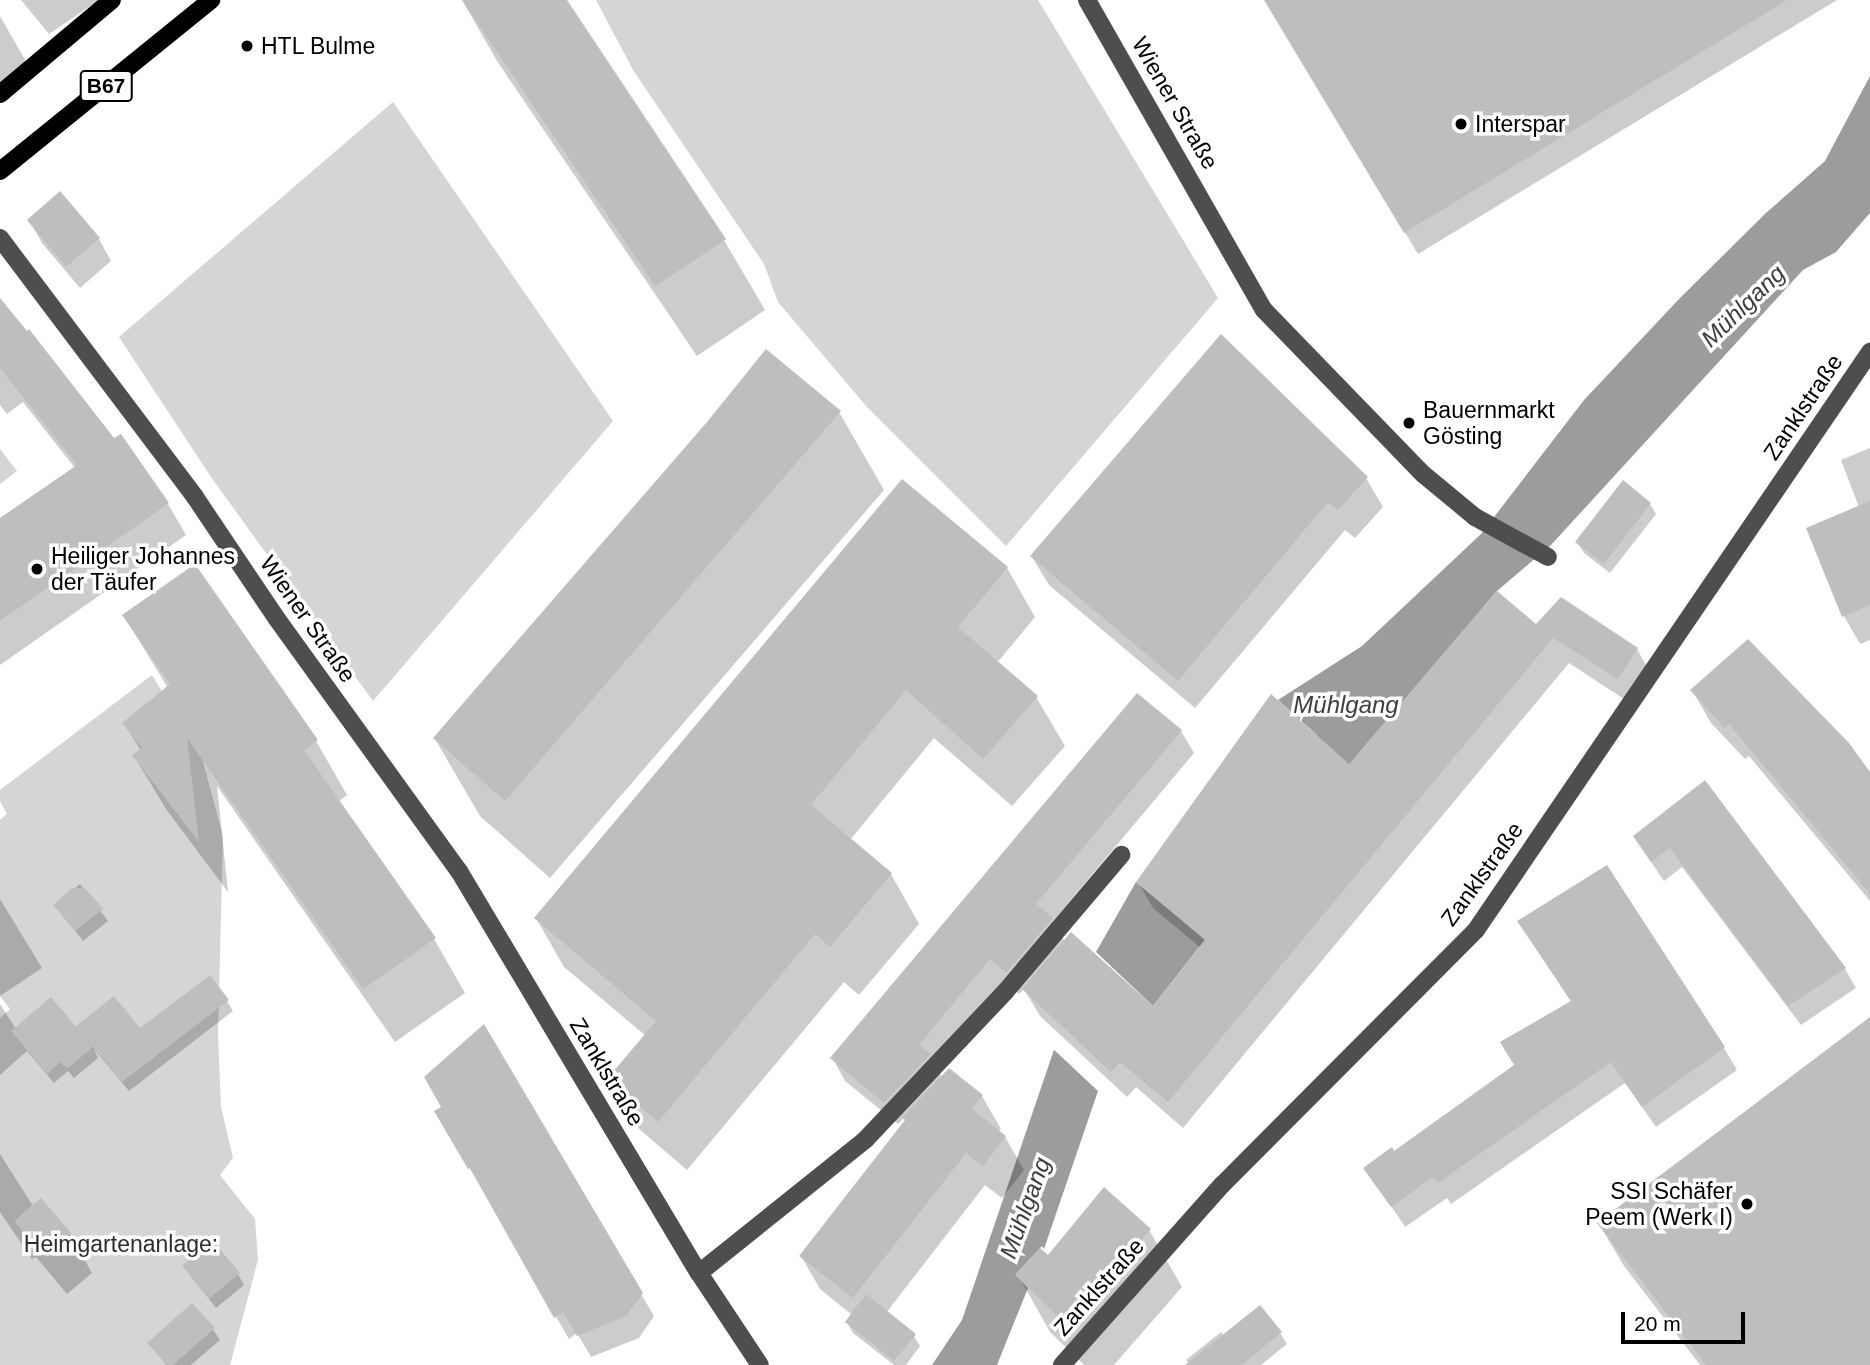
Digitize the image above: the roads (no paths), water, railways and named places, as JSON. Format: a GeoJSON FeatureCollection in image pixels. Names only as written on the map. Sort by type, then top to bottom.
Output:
{"type":"FeatureCollection","features":[{"type":"Feature","properties":{"kind":"main road","name":"B67"},"geometry":{"type":"LineString","coordinates":[[0,93],[112,0]]}},
{"type":"Feature","properties":{"kind":"main road","name":"B67"},"geometry":{"type":"LineString","coordinates":[[0,171],[211,0]]}},
{"type":"Feature","properties":{"kind":"street","name":"Wiener Straße"},"geometry":{"type":"LineString","coordinates":[[1087,0],[1264,310],[1423,474],[1475,517],[1548,557]]}},
{"type":"Feature","properties":{"kind":"street","name":"Wiener Straße"},"geometry":{"type":"LineString","coordinates":[[0,238],[195,497],[473,895]]}},
{"type":"Feature","properties":{"kind":"street","name":"Zanklstraße"},"geometry":{"type":"LineString","coordinates":[[1062,1365],[1222,1185],[1476,930],[1870,352]]}},
{"type":"Feature","properties":{"kind":"street"},"geometry":{"type":"LineString","coordinates":[[699,1273],[866,1139],[1005,992],[1121,855]]}},
{"type":"Feature","properties":{"kind":"street","name":"Zanklstraße"},"geometry":{"type":"LineString","coordinates":[[473,895],[699,1273],[760,1365]]}},
{"type":"Feature","properties":{"kind":"water","name":"Mühlgang"},"geometry":{"type":"Polygon","coordinates":[[[1870,76],[1870,213],[1836,252],[1803,270],[1551,545],[1497,591],[1337,779],[1302,751],[1317,735],[1278,700],[1362,646],[1481,534],[1584,400],[1680,298],[1766,213],[1825,161],[1870,76]]]}},
{"type":"Feature","properties":{"kind":"water"},"geometry":{"type":"Polygon","coordinates":[[[1136,882],[1166,907],[1211,932],[1153,1006],[1096,952],[1136,882]]]}},
{"type":"Feature","properties":{"kind":"water","name":"Mühlgang"},"geometry":{"type":"Polygon","coordinates":[[[1059,1035],[1111,1072],[1098,1091],[1044,1249],[1042,1246],[1016,1274],[1028,1288],[997,1365],[932,1365],[962,1320],[1059,1035]]]}},
{"type":"Feature","properties":{"kind":"place","name":"HTL Bulme"},"geometry":{"type":"Point","coordinates":[247,46]}},
{"type":"Feature","properties":{"kind":"place","name":"Interspar"},"geometry":{"type":"Point","coordinates":[1461,124]}},
{"type":"Feature","properties":{"kind":"place","name":"Bauernmarkt Gösting"},"geometry":{"type":"Point","coordinates":[1409,423]}},
{"type":"Feature","properties":{"kind":"place","name":"Heiliger Johannes der Täufer"},"geometry":{"type":"Point","coordinates":[37,569]}},
{"type":"Feature","properties":{"kind":"place","name":"SSI Schäfer Peem (Werk I)"},"geometry":{"type":"Point","coordinates":[1747,1204]}},
{"type":"Feature","properties":{"kind":"park label","name":"Heimgartenanlage:"},"geometry":{"type":"Point","coordinates":[121,1244]}}]}
